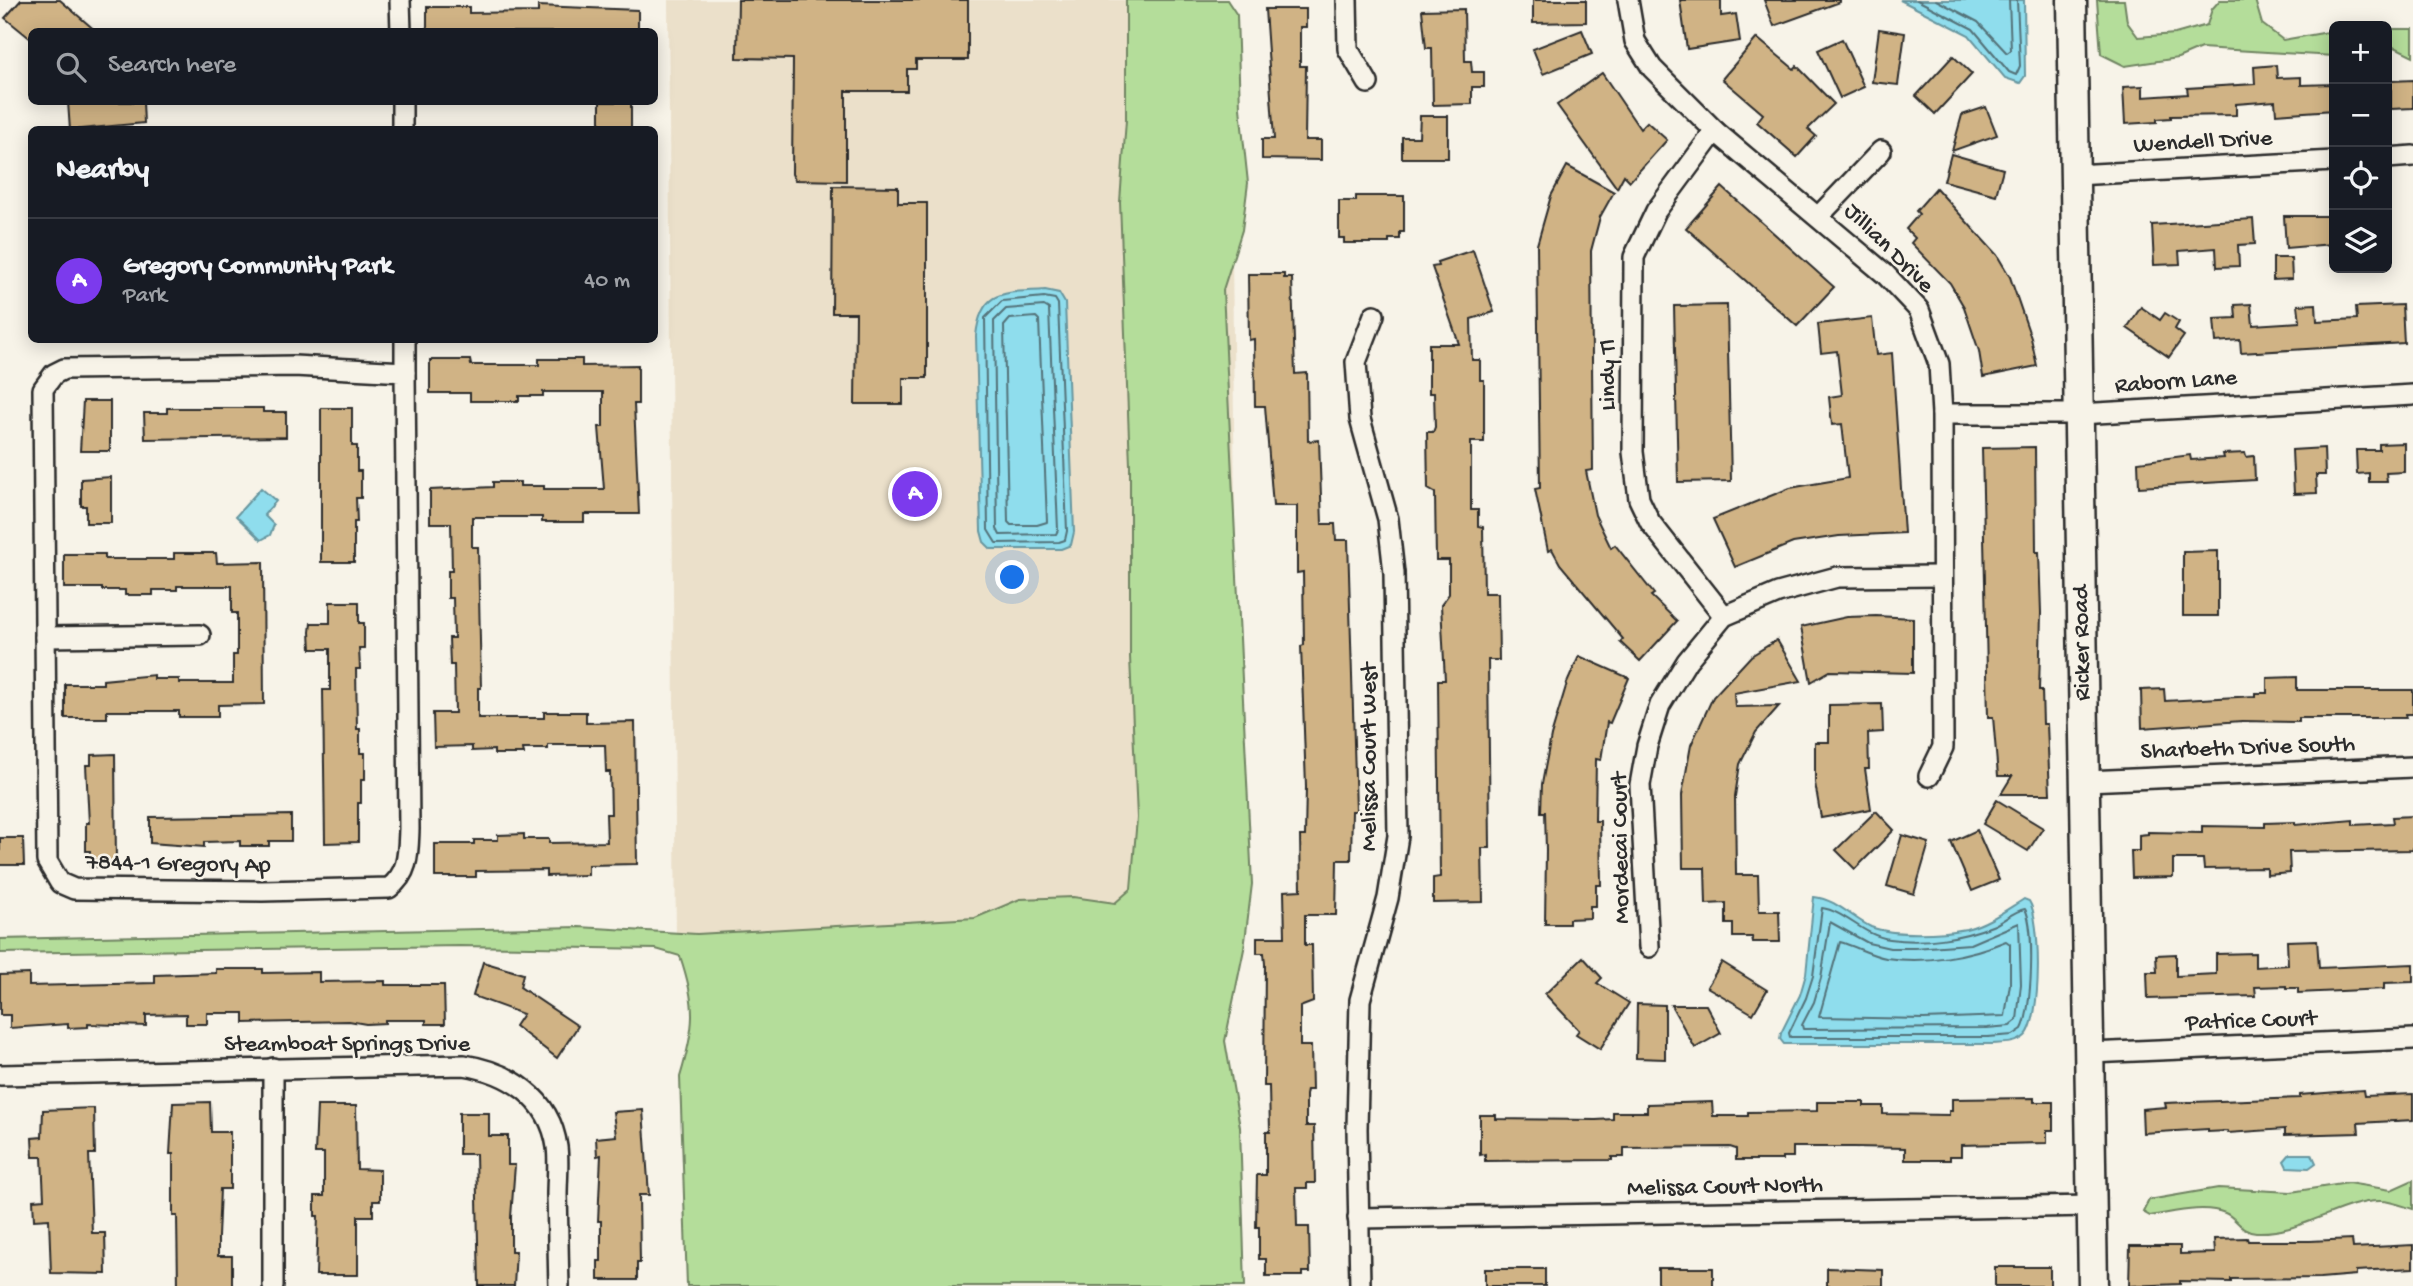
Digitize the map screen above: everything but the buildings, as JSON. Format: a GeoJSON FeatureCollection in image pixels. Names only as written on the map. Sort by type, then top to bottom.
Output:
{"type":"FeatureCollection","features":[{"type":"Feature","properties":{"kind":"street"},"geometry":{"type":"LineString","coordinates":[[400,0],[401,28]]}},
{"type":"Feature","properties":{"kind":"street"},"geometry":{"type":"LineString","coordinates":[[1347,0],[1348,49],[1368,83]]}},
{"type":"Feature","properties":{"kind":"street","name":"Jillian Drive"},"geometry":{"type":"LineString","coordinates":[[1628,0],[1635,41],[1652,68],[1715,131],[1819,216],[1885,274],[1919,310],[1939,364],[1941,414],[1943,747],[1929,776]]}},
{"type":"Feature","properties":{"kind":"street","name":"Ricker Road"},"geometry":{"type":"LineString","coordinates":[[2072,0],[2094,1286]]}},
{"type":"Feature","properties":{"kind":"street"},"geometry":{"type":"LineString","coordinates":[[402,105],[402,126]]}},
{"type":"Feature","properties":{"kind":"street","name":"Lindy Tl"},"geometry":{"type":"LineString","coordinates":[[1715,131],[1656,211],[1634,257],[1633,452],[1639,499],[1650,522],[1724,616]]}},
{"type":"Feature","properties":{"kind":"street"},"geometry":{"type":"LineString","coordinates":[[1819,216],[1881,151]]}},
{"type":"Feature","properties":{"kind":"street"},"geometry":{"type":"LineString","coordinates":[[2392,158],[2413,156]]}},
{"type":"Feature","properties":{"kind":"street","name":"Wendell Drive"},"geometry":{"type":"LineString","coordinates":[[2075,175],[2329,161]]}},
{"type":"Feature","properties":{"kind":"street","name":"Melissa Court West"},"geometry":{"type":"LineString","coordinates":[[1360,1286],[1357,1218],[1360,1000],[1388,898],[1398,836],[1394,573],[1388,519],[1360,419],[1356,362],[1374,315]]}},
{"type":"Feature","properties":{"kind":"street","name":"7844-1 Gregory Ap"},"geometry":{"type":"LineString","coordinates":[[405,343],[409,830],[407,862],[400,880],[389,888],[262,891],[74,889],[60,883],[47,861],[43,389],[54,374],[64,369],[294,366],[405,372]]}},
{"type":"Feature","properties":{"kind":"street","name":"Raborn Lane"},"geometry":{"type":"LineString","coordinates":[[1941,414],[2079,414],[2413,395]]}},
{"type":"Feature","properties":{"kind":"street","name":"Mordecai Court"},"geometry":{"type":"LineString","coordinates":[[1649,947],[1640,785],[1647,746],[1660,705],[1687,660],[1724,616],[1778,593],[1837,577],[1940,576]]}},
{"type":"Feature","properties":{"kind":"street"},"geometry":{"type":"LineString","coordinates":[[46,638],[200,635]]}},
{"type":"Feature","properties":{"kind":"street","name":"Sharbeth Drive South"},"geometry":{"type":"LineString","coordinates":[[2086,781],[2413,767]]}},
{"type":"Feature","properties":{"kind":"street","name":"Patrice Court"},"geometry":{"type":"LineString","coordinates":[[2090,1054],[2413,1040]]}},
{"type":"Feature","properties":{"kind":"street","name":"Steamboat Springs Drive"},"geometry":{"type":"LineString","coordinates":[[0,1075],[464,1065],[491,1070],[516,1083],[536,1099],[548,1119],[557,1145],[559,1286]]}},
{"type":"Feature","properties":{"kind":"street"},"geometry":{"type":"LineString","coordinates":[[273,1068],[273,1286]]}},
{"type":"Feature","properties":{"kind":"street","name":"Melissa Court North"},"geometry":{"type":"LineString","coordinates":[[1357,1218],[2093,1206]]}},
{"type":"Feature","properties":{"kind":"shaded area"},"geometry":{"type":"Polygon","coordinates":[[[668,0],[1229,0],[1240,933],[676,944],[668,0]]]}},
{"type":"Feature","properties":{"kind":"green space"},"geometry":{"type":"Polygon","coordinates":[[[1126,0],[1227,0],[1237,15],[1240,108],[1248,183],[1242,230],[1223,290],[1252,884],[1244,949],[1225,1041],[1240,1127],[1245,1286],[687,1286],[680,1077],[689,1044],[691,1003],[680,956],[656,949],[460,946],[0,953],[0,939],[579,927],[697,934],[975,918],[1020,899],[1073,897],[1115,903],[1131,889],[1137,818],[1130,657],[1130,465],[1120,202],[1126,120],[1126,0]]]}},
{"type":"Feature","properties":{"kind":"green space"},"geometry":{"type":"Polygon","coordinates":[[[2097,0],[2124,0],[2127,22],[2138,37],[2175,34],[2207,25],[2212,9],[2220,0],[2255,0],[2262,24],[2283,40],[2329,32],[2329,56],[2201,48],[2178,58],[2125,66],[2101,54],[2097,0]]]}},
{"type":"Feature","properties":{"kind":"green space"},"geometry":{"type":"Polygon","coordinates":[[[2392,29],[2413,29],[2413,56],[2395,47],[2392,48],[2392,29]]]}},
{"type":"Feature","properties":{"kind":"green space"},"geometry":{"type":"Polygon","coordinates":[[[2413,1180],[2413,1209],[2385,1201],[2366,1202],[2290,1228],[2273,1231],[2251,1231],[2229,1215],[2216,1210],[2188,1210],[2150,1216],[2143,1212],[2149,1200],[2218,1188],[2291,1192],[2348,1183],[2391,1190],[2413,1180]]]}},
{"type":"Feature","properties":{"kind":"water"},"geometry":{"type":"Polygon","coordinates":[[[1900,0],[2024,0],[2025,76],[2020,83],[2005,78],[1969,35],[1900,0]]]}},
{"type":"Feature","properties":{"kind":"water"},"geometry":{"type":"Polygon","coordinates":[[[1045,290],[1059,293],[1065,303],[1074,532],[1071,545],[1061,549],[991,549],[984,542],[981,531],[976,336],[979,320],[989,301],[997,296],[1045,290]]]}},
{"type":"Feature","properties":{"kind":"water"},"geometry":{"type":"Polygon","coordinates":[[[261,488],[276,501],[264,515],[274,525],[270,535],[261,540],[236,516],[261,488]]]}},
{"type":"Feature","properties":{"kind":"water"},"geometry":{"type":"Polygon","coordinates":[[[1814,897],[1837,905],[1871,927],[1892,932],[1918,933],[1974,927],[2024,899],[2029,901],[2036,927],[2038,969],[2031,1027],[2021,1039],[1988,1044],[1784,1044],[1780,1039],[1781,1033],[1800,995],[1806,974],[1814,897]]]}},
{"type":"Feature","properties":{"kind":"water"},"geometry":{"type":"Polygon","coordinates":[[[2290,1154],[2312,1154],[2316,1163],[2309,1168],[2287,1167],[2284,1161],[2290,1154]]]}},
{"type":"Feature","properties":{"kind":"place","name":"Gregory Community Park"},"geometry":{"type":"Point","coordinates":[915,494]}}]}
